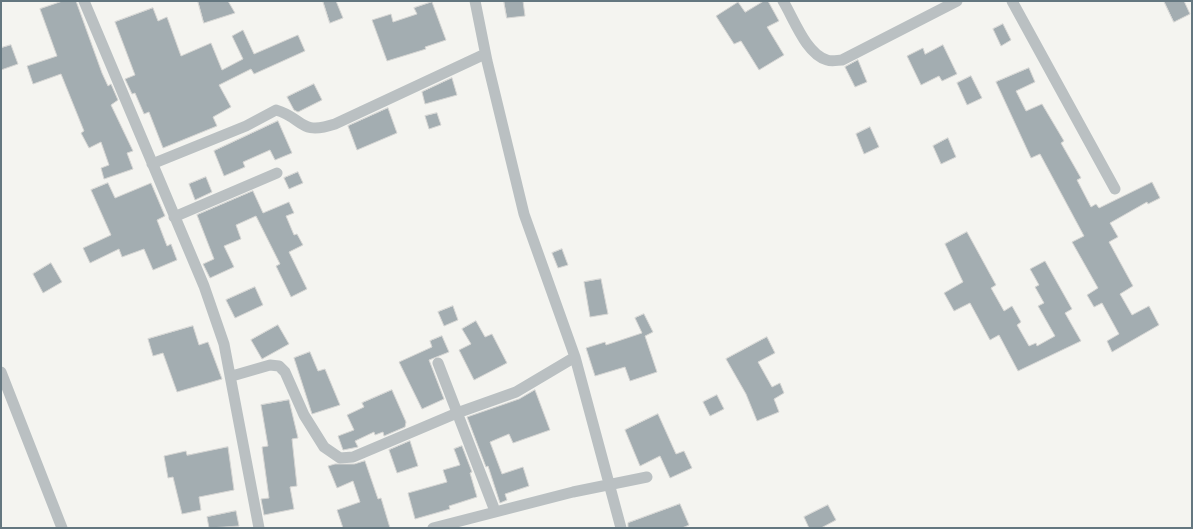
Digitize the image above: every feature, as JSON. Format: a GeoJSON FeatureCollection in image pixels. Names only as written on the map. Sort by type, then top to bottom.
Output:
{"type":"FeatureCollection","features":[{"type":"Feature","properties":{"kind":"street"},"geometry":{"type":"LineString","coordinates":[[84,1],[216,318],[232,376],[259,528]]}},
{"type":"Feature","properties":{"kind":"street"},"geometry":{"type":"LineString","coordinates":[[475,1],[485,54],[524,214],[575,357],[621,528]]}},
{"type":"Feature","properties":{"kind":"street"},"geometry":{"type":"LineString","coordinates":[[783,1],[808,44],[818,56],[829,61],[842,60],[957,1]]}},
{"type":"Feature","properties":{"kind":"street"},"geometry":{"type":"LineString","coordinates":[[1012,1],[1115,189]]}},
{"type":"Feature","properties":{"kind":"street"},"geometry":{"type":"LineString","coordinates":[[152,164],[246,126],[276,110],[305,128],[321,128],[335,124],[485,54]]}},
{"type":"Feature","properties":{"kind":"street"},"geometry":{"type":"LineString","coordinates":[[174,216],[277,173]]}},
{"type":"Feature","properties":{"kind":"street"},"geometry":{"type":"LineString","coordinates":[[232,376],[270,366],[279,366],[284,372],[318,438],[324,447],[340,458],[353,457],[457,413],[516,392],[575,357]]}},
{"type":"Feature","properties":{"kind":"street"},"geometry":{"type":"LineString","coordinates":[[438,363],[495,511]]}},
{"type":"Feature","properties":{"kind":"street"},"geometry":{"type":"LineString","coordinates":[[1,372],[62,528]]}},
{"type":"Feature","properties":{"kind":"street"},"geometry":{"type":"LineString","coordinates":[[433,528],[495,511],[647,477]]}},
{"type":"Feature","properties":{"kind":"building"},"geometry":{"type":"Polygon","coordinates":[[[63,1],[76,1],[102,73],[108,86],[111,84],[118,100],[111,105],[133,151],[127,153],[133,169],[104,179],[101,168],[109,165],[101,142],[89,148],[81,133],[84,131],[61,74],[33,84],[27,66],[57,56],[40,9],[63,1]]]}},
{"type":"Feature","properties":{"kind":"building"},"geometry":{"type":"Polygon","coordinates":[[[198,1],[228,1],[235,13],[204,23],[198,1]]]}},
{"type":"Feature","properties":{"kind":"building"},"geometry":{"type":"Polygon","coordinates":[[[323,1],[336,1],[343,18],[330,23],[323,1]]]}},
{"type":"Feature","properties":{"kind":"building"},"geometry":{"type":"Polygon","coordinates":[[[504,1],[523,1],[525,16],[507,18],[504,1]]]}},
{"type":"Feature","properties":{"kind":"building"},"geometry":{"type":"Polygon","coordinates":[[[764,1],[768,1],[779,21],[767,27],[784,55],[759,70],[741,41],[734,44],[716,16],[738,2],[745,12],[764,1]]]}},
{"type":"Feature","properties":{"kind":"building"},"geometry":{"type":"Polygon","coordinates":[[[1164,1],[1184,1],[1190,14],[1174,22],[1164,1]]]}},
{"type":"Feature","properties":{"kind":"building"},"geometry":{"type":"Polygon","coordinates":[[[432,2],[446,40],[425,47],[426,49],[387,61],[372,20],[391,14],[393,22],[417,14],[414,8],[432,2]]]}},
{"type":"Feature","properties":{"kind":"building"},"geometry":{"type":"Polygon","coordinates":[[[153,8],[158,21],[167,17],[181,56],[211,43],[222,70],[243,59],[232,36],[243,30],[254,54],[298,35],[305,51],[254,74],[251,69],[219,85],[231,107],[213,117],[217,126],[163,148],[149,112],[144,114],[135,93],[132,94],[125,79],[135,75],[115,22],[153,8]]]}},
{"type":"Feature","properties":{"kind":"building"},"geometry":{"type":"Polygon","coordinates":[[[1003,24],[1011,40],[1001,46],[993,29],[1003,24]]]}},
{"type":"Feature","properties":{"kind":"building"},"geometry":{"type":"Polygon","coordinates":[[[11,45],[18,64],[1,70],[1,48],[11,45]]]}},
{"type":"Feature","properties":{"kind":"building"},"geometry":{"type":"Polygon","coordinates":[[[943,45],[957,74],[942,81],[939,76],[921,85],[907,56],[923,48],[925,54],[943,45]]]}},
{"type":"Feature","properties":{"kind":"building"},"geometry":{"type":"Polygon","coordinates":[[[858,60],[867,82],[855,87],[845,67],[858,60]]]}},
{"type":"Feature","properties":{"kind":"building"},"geometry":{"type":"Polygon","coordinates":[[[1029,68],[1035,82],[1016,91],[1026,111],[1042,104],[1064,141],[1061,143],[1081,178],[1077,180],[1091,207],[1096,204],[1099,208],[1152,182],[1160,198],[1148,204],[1147,202],[1110,223],[1118,237],[1109,242],[1133,286],[1120,294],[1132,315],[1149,306],[1159,325],[1112,352],[1107,341],[1119,334],[1102,303],[1094,307],[1087,295],[1098,288],[1072,242],[1084,236],[1040,154],[1031,158],[996,82],[1029,68]]]}},
{"type":"Feature","properties":{"kind":"building"},"geometry":{"type":"Polygon","coordinates":[[[971,76],[982,98],[967,105],[957,83],[971,76]]]}},
{"type":"Feature","properties":{"kind":"building"},"geometry":{"type":"Polygon","coordinates":[[[452,78],[457,95],[425,104],[422,92],[452,78]]]}},
{"type":"Feature","properties":{"kind":"building"},"geometry":{"type":"Polygon","coordinates":[[[314,84],[322,100],[298,112],[294,110],[287,97],[314,84]]]}},
{"type":"Feature","properties":{"kind":"building"},"geometry":{"type":"Polygon","coordinates":[[[388,108],[397,133],[357,150],[348,126],[388,108]]]}},
{"type":"Feature","properties":{"kind":"building"},"geometry":{"type":"Polygon","coordinates":[[[437,113],[441,125],[429,129],[425,116],[437,113]]]}},
{"type":"Feature","properties":{"kind":"building"},"geometry":{"type":"Polygon","coordinates":[[[278,121],[292,153],[275,160],[270,150],[243,162],[245,167],[224,176],[214,151],[278,121]]]}},
{"type":"Feature","properties":{"kind":"building"},"geometry":{"type":"Polygon","coordinates":[[[870,127],[879,147],[864,154],[856,134],[870,127]]]}},
{"type":"Feature","properties":{"kind":"building"},"geometry":{"type":"Polygon","coordinates":[[[948,138],[956,157],[941,164],[933,146],[948,138]]]}},
{"type":"Feature","properties":{"kind":"building"},"geometry":{"type":"Polygon","coordinates":[[[298,172],[303,183],[289,189],[284,178],[298,172]]]}},
{"type":"Feature","properties":{"kind":"building"},"geometry":{"type":"Polygon","coordinates":[[[206,177],[212,192],[195,200],[189,184],[206,177]]]}},
{"type":"Feature","properties":{"kind":"building"},"geometry":{"type":"Polygon","coordinates":[[[108,183],[115,198],[151,183],[165,216],[157,220],[167,246],[171,244],[177,260],[153,270],[144,249],[122,257],[119,249],[90,263],[83,248],[111,235],[91,190],[108,183]]]}},
{"type":"Feature","properties":{"kind":"building"},"geometry":{"type":"Polygon","coordinates":[[[253,191],[263,213],[289,202],[294,213],[286,216],[294,235],[297,234],[303,245],[289,252],[307,289],[291,297],[276,266],[280,264],[256,216],[236,225],[241,239],[224,246],[234,267],[210,278],[203,264],[214,259],[197,215],[253,191]]]}},
{"type":"Feature","properties":{"kind":"building"},"geometry":{"type":"Polygon","coordinates":[[[967,232],[996,285],[991,288],[1004,311],[1012,306],[1021,322],[1017,325],[1029,346],[1036,343],[1037,346],[1055,336],[1038,306],[1044,303],[1035,287],[1039,285],[1030,269],[1045,261],[1072,309],[1065,313],[1081,341],[1018,371],[999,335],[990,340],[970,303],[954,311],[944,293],[963,282],[945,244],[967,232]]]}},
{"type":"Feature","properties":{"kind":"building"},"geometry":{"type":"Polygon","coordinates":[[[562,249],[568,265],[558,268],[552,253],[562,249]]]}},
{"type":"Feature","properties":{"kind":"building"},"geometry":{"type":"Polygon","coordinates":[[[51,263],[62,282],[43,293],[33,274],[51,263]]]}},
{"type":"Feature","properties":{"kind":"building"},"geometry":{"type":"Polygon","coordinates":[[[601,279],[608,314],[590,317],[584,282],[601,279]]]}},
{"type":"Feature","properties":{"kind":"building"},"geometry":{"type":"Polygon","coordinates":[[[255,287],[263,305],[235,318],[226,300],[255,287]]]}},
{"type":"Feature","properties":{"kind":"building"},"geometry":{"type":"Polygon","coordinates":[[[453,306],[458,320],[444,326],[438,312],[453,306]]]}},
{"type":"Feature","properties":{"kind":"building"},"geometry":{"type":"Polygon","coordinates":[[[644,314],[653,332],[645,336],[657,372],[630,381],[625,367],[595,376],[586,348],[605,342],[606,345],[642,333],[635,318],[644,314]]]}},
{"type":"Feature","properties":{"kind":"building"},"geometry":{"type":"Polygon","coordinates":[[[476,321],[485,337],[492,334],[507,363],[474,380],[459,350],[471,344],[462,329],[476,321]]]}},
{"type":"Feature","properties":{"kind":"building"},"geometry":{"type":"Polygon","coordinates":[[[278,325],[289,344],[262,359],[251,340],[278,325]]]}},
{"type":"Feature","properties":{"kind":"building"},"geometry":{"type":"Polygon","coordinates":[[[193,326],[199,345],[208,342],[222,379],[177,392],[163,353],[153,356],[148,339],[193,326]]]}},
{"type":"Feature","properties":{"kind":"building"},"geometry":{"type":"Polygon","coordinates":[[[442,336],[449,352],[429,360],[444,399],[422,409],[399,362],[432,347],[430,341],[442,336]]]}},
{"type":"Feature","properties":{"kind":"building"},"geometry":{"type":"Polygon","coordinates":[[[767,337],[775,353],[758,362],[772,387],[780,383],[784,393],[774,399],[779,412],[757,421],[746,394],[726,359],[767,337]]]}},
{"type":"Feature","properties":{"kind":"building"},"geometry":{"type":"Polygon","coordinates":[[[310,352],[318,371],[325,369],[340,405],[312,414],[294,358],[310,352]]]}},
{"type":"Feature","properties":{"kind":"building"},"geometry":{"type":"Polygon","coordinates":[[[392,390],[406,422],[405,427],[384,436],[383,432],[375,435],[374,432],[355,441],[358,447],[343,450],[338,436],[354,430],[347,415],[364,407],[362,403],[392,390]]]}},
{"type":"Feature","properties":{"kind":"building"},"geometry":{"type":"Polygon","coordinates":[[[535,390],[550,430],[513,443],[509,434],[490,442],[502,474],[523,467],[529,486],[505,494],[507,500],[500,503],[488,466],[486,467],[467,417],[519,399],[535,390]]]}},
{"type":"Feature","properties":{"kind":"building"},"geometry":{"type":"Polygon","coordinates":[[[717,395],[724,409],[710,416],[703,402],[717,395]]]}},
{"type":"Feature","properties":{"kind":"building"},"geometry":{"type":"Polygon","coordinates":[[[289,400],[298,438],[292,439],[297,486],[290,487],[294,509],[264,515],[261,499],[269,498],[262,447],[268,446],[261,405],[289,400]]]}},
{"type":"Feature","properties":{"kind":"building"},"geometry":{"type":"Polygon","coordinates":[[[658,414],[676,454],[684,451],[692,468],[670,478],[660,456],[640,466],[625,430],[658,414]]]}},
{"type":"Feature","properties":{"kind":"building"},"geometry":{"type":"Polygon","coordinates":[[[410,441],[418,466],[397,473],[389,450],[410,441]]]}},
{"type":"Feature","properties":{"kind":"building"},"geometry":{"type":"Polygon","coordinates":[[[462,446],[472,472],[470,473],[477,497],[449,506],[450,509],[415,519],[408,493],[447,482],[443,470],[460,465],[454,449],[462,446]]]}},
{"type":"Feature","properties":{"kind":"building"},"geometry":{"type":"Polygon","coordinates":[[[228,447],[234,490],[199,497],[201,510],[182,514],[173,477],[168,478],[164,456],[186,451],[187,455],[228,447]]]}},
{"type":"Feature","properties":{"kind":"building"},"geometry":{"type":"Polygon","coordinates":[[[365,461],[378,499],[381,498],[390,528],[343,528],[337,510],[360,502],[353,481],[337,488],[328,466],[365,461]]]}},
{"type":"Feature","properties":{"kind":"building"},"geometry":{"type":"Polygon","coordinates":[[[680,504],[689,525],[682,528],[628,528],[628,523],[680,504]]]}},
{"type":"Feature","properties":{"kind":"building"},"geometry":{"type":"Polygon","coordinates":[[[828,505],[836,520],[821,528],[809,528],[804,517],[828,505]]]}},
{"type":"Feature","properties":{"kind":"building"},"geometry":{"type":"Polygon","coordinates":[[[236,511],[239,526],[209,528],[207,517],[236,511]]]}}]}
